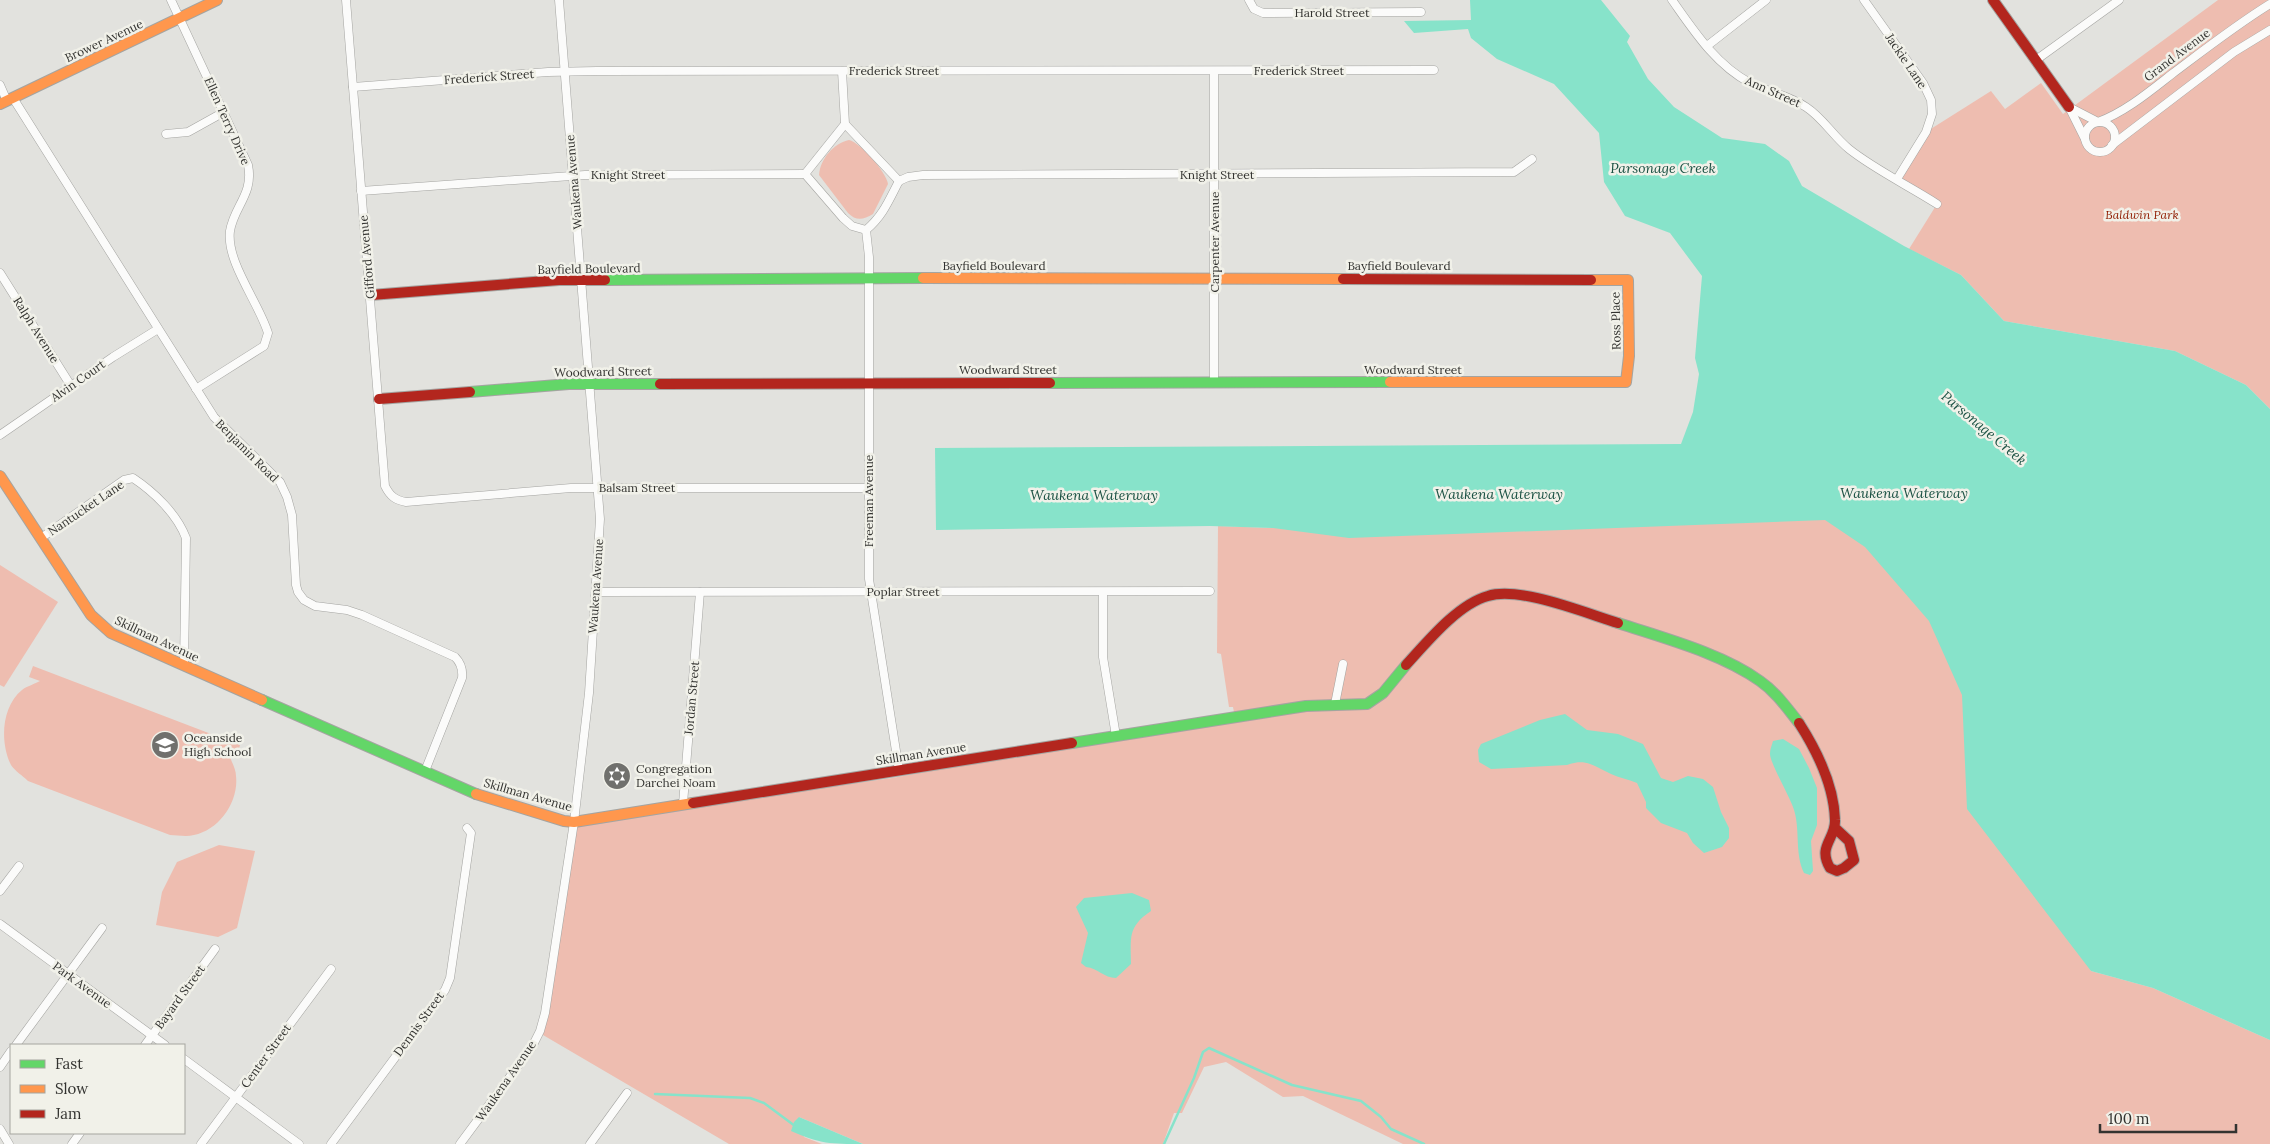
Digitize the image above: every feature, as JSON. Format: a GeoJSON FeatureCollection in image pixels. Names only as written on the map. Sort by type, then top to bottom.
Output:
{"type":"FeatureCollection","features":[{"type":"Feature","properties":{"kind":"street","name":"Ellen Terry Drive"},"geometry":{"type":"LineString","coordinates":[[171,0],[244,152],[251,177],[248,189],[232,224],[230,232],[231,246],[265,322],[268,337],[264,346],[256,352],[196,389]]}},
{"type":"Feature","properties":{"kind":"street","name":"Brower Avenue"},"geometry":{"type":"LineString","coordinates":[[6,101],[217,0]]}},
{"type":"Feature","properties":{"kind":"street","name":"Gifford Avenue"},"geometry":{"type":"LineString","coordinates":[[346,0],[385,486],[390,495],[397,500],[406,502]]}},
{"type":"Feature","properties":{"kind":"street","name":"Waukena Avenue"},"geometry":{"type":"LineString","coordinates":[[460,1144],[532,1047],[540,1031],[545,1013],[574,822],[589,693],[600,518],[559,0]]}},
{"type":"Feature","properties":{"kind":"street","name":"Harold Street"},"geometry":{"type":"LineString","coordinates":[[1249,0],[1254,9],[1263,13],[1421,12]]}},
{"type":"Feature","properties":{"kind":"street","name":"Ann Street"},"geometry":{"type":"LineString","coordinates":[[1672,0],[1720,63],[1731,72],[1751,83],[1789,97],[1807,108],[1850,150],[1937,204]]}},
{"type":"Feature","properties":{"kind":"street"},"geometry":{"type":"LineString","coordinates":[[1707,46],[1766,0]]}},
{"type":"Feature","properties":{"kind":"street","name":"Jackie Lane"},"geometry":{"type":"LineString","coordinates":[[1864,0],[1923,83],[1931,100],[1932,114],[1926,132],[1897,179]]}},
{"type":"Feature","properties":{"kind":"street"},"geometry":{"type":"LineString","coordinates":[[1993,0],[2069,107],[2087,144],[2099,152],[2112,145],[2234,52],[2270,30]]}},
{"type":"Feature","properties":{"kind":"street"},"geometry":{"type":"LineString","coordinates":[[2036,60],[2119,0]]}},
{"type":"Feature","properties":{"kind":"street","name":"Grand Avenue"},"geometry":{"type":"LineString","coordinates":[[2098,122],[2142,97],[2241,22],[2270,4]]}},
{"type":"Feature","properties":{"kind":"street","name":"Frederick Street"},"geometry":{"type":"LineString","coordinates":[[353,87],[565,72],[1434,70]]}},
{"type":"Feature","properties":{"kind":"street"},"geometry":{"type":"LineString","coordinates":[[842,71],[845,124],[899,181],[884,212],[866,230],[852,226],[843,218],[805,174],[845,124]]}},
{"type":"Feature","properties":{"kind":"street","name":"Carpenter Avenue"},"geometry":{"type":"LineString","coordinates":[[1214,71],[1214,383]]}},
{"type":"Feature","properties":{"kind":"street","name":"Benjamin Road"},"geometry":{"type":"LineString","coordinates":[[0,85],[6,101],[222,427],[272,472],[287,497],[293,524],[296,585],[304,600],[315,606],[347,610],[362,615],[455,657],[460,662],[463,671],[462,678],[425,772]]}},
{"type":"Feature","properties":{"kind":"street"},"geometry":{"type":"LineString","coordinates":[[2069,107],[2098,122],[2107,124],[2114,131],[2115,136],[2112,145]]}},
{"type":"Feature","properties":{"kind":"street"},"geometry":{"type":"LineString","coordinates":[[166,134],[188,132],[224,112]]}},
{"type":"Feature","properties":{"kind":"street"},"geometry":{"type":"LineString","coordinates":[[2087,144],[2087,130],[2098,122]]}},
{"type":"Feature","properties":{"kind":"street","name":"Knight Street"},"geometry":{"type":"LineString","coordinates":[[899,181],[908,177],[923,175],[1514,172],[1532,159]]}},
{"type":"Feature","properties":{"kind":"street","name":"Knight Street"},"geometry":{"type":"LineString","coordinates":[[362,191],[542,177],[805,174]]}},
{"type":"Feature","properties":{"kind":"street","name":"Freeman Avenue"},"geometry":{"type":"LineString","coordinates":[[866,230],[869,278],[869,579],[899,770]]}},
{"type":"Feature","properties":{"kind":"street","name":"Ralph Avenue"},"geometry":{"type":"LineString","coordinates":[[0,273],[71,386]]}},
{"type":"Feature","properties":{"kind":"street","name":"Bayfield Boulevard"},"geometry":{"type":"LineString","coordinates":[[371,296],[559,280],[869,278],[1617,280]]}},
{"type":"Feature","properties":{"kind":"street","name":"Ross Place"},"geometry":{"type":"LineString","coordinates":[[1617,280],[1628,280],[1629,356],[1627,372]]}},
{"type":"Feature","properties":{"kind":"street","name":"Alvin Court"},"geometry":{"type":"LineString","coordinates":[[0,435],[158,329]]}},
{"type":"Feature","properties":{"kind":"street","name":"Woodward Street"},"geometry":{"type":"LineString","coordinates":[[379,399],[569,384],[1626,382],[1627,372]]}},
{"type":"Feature","properties":{"kind":"street","name":"Skillman Avenue"},"geometry":{"type":"LineString","coordinates":[[0,476],[98,623],[111,633],[489,799],[564,821],[574,822],[1306,706],[1335,704],[1365,705],[1373,700],[1438,632],[1474,602],[1497,594],[1519,594],[1589,614],[1692,649],[1729,664],[1760,681],[1779,696],[1796,719],[1824,768],[1833,801],[1835,828]]}},
{"type":"Feature","properties":{"kind":"street","name":"Nantucket Lane"},"geometry":{"type":"LineString","coordinates":[[41,538],[124,480],[133,478],[143,485],[181,525],[186,538],[184,665]]}},
{"type":"Feature","properties":{"kind":"street","name":"Balsam Street"},"geometry":{"type":"LineString","coordinates":[[406,502],[571,488],[869,488]]}},
{"type":"Feature","properties":{"kind":"street","name":"Poplar Street"},"geometry":{"type":"LineString","coordinates":[[596,592],[1210,592]]}},
{"type":"Feature","properties":{"kind":"street","name":"Jordan Street"},"geometry":{"type":"LineString","coordinates":[[683,804],[700,592]]}},
{"type":"Feature","properties":{"kind":"street"},"geometry":{"type":"LineString","coordinates":[[1103,592],[1103,657],[1116,736]]}},
{"type":"Feature","properties":{"kind":"street"},"geometry":{"type":"LineString","coordinates":[[1335,704],[1343,664]]}},
{"type":"Feature","properties":{"kind":"street","name":"Dennis Street"},"geometry":{"type":"LineString","coordinates":[[331,1144],[445,990],[450,978],[471,832],[467,828]]}},
{"type":"Feature","properties":{"kind":"street"},"geometry":{"type":"LineString","coordinates":[[0,890],[19,866]]}},
{"type":"Feature","properties":{"kind":"street","name":"Park Avenue"},"geometry":{"type":"LineString","coordinates":[[0,924],[164,1044]]}},
{"type":"Feature","properties":{"kind":"street"},"geometry":{"type":"LineString","coordinates":[[17,1044],[102,928]]}},
{"type":"Feature","properties":{"kind":"street","name":"Bayard Street"},"geometry":{"type":"LineString","coordinates":[[146,1044],[215,950]]}},
{"type":"Feature","properties":{"kind":"street","name":"Center Street"},"geometry":{"type":"LineString","coordinates":[[202,1144],[331,969]]}},
{"type":"Feature","properties":{"kind":"street"},"geometry":{"type":"LineString","coordinates":[[0,1067],[10,1052]]}},
{"type":"Feature","properties":{"kind":"street"},"geometry":{"type":"LineString","coordinates":[[185,1060],[299,1144]]}},
{"type":"Feature","properties":{"kind":"street"},"geometry":{"type":"LineString","coordinates":[[590,1144],[627,1093]]}},
{"type":"Feature","properties":{"kind":"street"},"geometry":{"type":"LineString","coordinates":[[0,1129],[9,1144]]}},
{"type":"Feature","properties":{"kind":"green space","name":"Baldwin Park"},"geometry":{"type":"Polygon","coordinates":[[[2218,0],[2270,0],[2270,409],[2246,385],[2175,351],[2004,321],[1961,275],[1909,249],[1937,204],[1897,179],[1926,132],[1991,91],[2005,109],[2041,83],[2063,114],[2218,0]]]}},
{"type":"Feature","properties":{"kind":"green space"},"geometry":{"type":"Polygon","coordinates":[[[849,140],[860,146],[872,159],[883,172],[888,184],[873,214],[866,218],[857,218],[848,213],[819,175],[822,163],[833,148],[849,140]]]}},
{"type":"Feature","properties":{"kind":"green space"},"geometry":{"type":"Polygon","coordinates":[[[1826,515],[1903,557],[2091,971],[2153,988],[2270,1040],[2270,1144],[1403,1144],[1303,1096],[1283,1097],[1226,1062],[1204,1067],[1182,1113],[1174,1113],[1163,1144],[863,1144],[799,1117],[804,1137],[822,1144],[729,1144],[543,1035],[576,823],[892,778],[1235,717],[1233,707],[1229,707],[1221,654],[1217,653],[1218,526],[1273,528],[1826,515]]]}},
{"type":"Feature","properties":{"kind":"green space"},"geometry":{"type":"Polygon","coordinates":[[[0,565],[58,602],[4,687],[0,685],[0,565]]]}},
{"type":"Feature","properties":{"kind":"green space"},"geometry":{"type":"Polygon","coordinates":[[[33,666],[240,745],[237,756],[229,754],[235,771],[236,786],[231,805],[219,821],[203,832],[191,836],[170,835],[28,781],[11,765],[7,756],[4,736],[6,715],[15,697],[24,689],[40,681],[29,677],[33,666]]]}},
{"type":"Feature","properties":{"kind":"green space"},"geometry":{"type":"Polygon","coordinates":[[[219,845],[255,851],[237,928],[218,937],[156,925],[162,892],[177,862],[219,845]]]}},
{"type":"Feature","properties":{"kind":"water"},"geometry":{"type":"Polygon","coordinates":[[[1470,0],[1601,0],[1630,36],[1627,42],[1648,79],[1674,107],[1722,138],[1765,144],[1789,161],[1802,186],[1904,246],[1961,275],[2004,321],[2175,351],[2246,385],[2270,409],[2270,1040],[2153,988],[2091,971],[1967,809],[1962,695],[1929,621],[1865,547],[1825,520],[1349,538],[1273,528],[1210,526],[936,530],[935,448],[1681,444],[1693,412],[1699,374],[1695,358],[1702,276],[1670,233],[1625,216],[1604,182],[1599,133],[1554,84],[1497,59],[1471,38],[1468,29],[1414,33],[1404,21],[1471,20],[1470,0]]]}},
{"type":"Feature","properties":{"kind":"water"},"geometry":{"type":"Polygon","coordinates":[[[1565,714],[1587,730],[1618,734],[1643,744],[1661,778],[1673,782],[1688,776],[1703,779],[1713,787],[1721,812],[1729,828],[1729,838],[1722,847],[1704,853],[1693,843],[1687,833],[1661,823],[1646,808],[1646,802],[1637,783],[1590,764],[1580,762],[1567,765],[1491,769],[1479,762],[1478,750],[1481,744],[1540,720],[1565,714]]]}},
{"type":"Feature","properties":{"kind":"water"},"geometry":{"type":"Polygon","coordinates":[[[1783,739],[1799,749],[1817,788],[1817,825],[1811,841],[1813,871],[1810,875],[1804,873],[1801,865],[1797,823],[1793,807],[1771,757],[1770,751],[1773,741],[1783,739]]]}},
{"type":"Feature","properties":{"kind":"water"},"geometry":{"type":"Polygon","coordinates":[[[1132,893],[1149,900],[1151,911],[1134,928],[1131,940],[1131,964],[1116,978],[1112,978],[1081,963],[1088,933],[1076,907],[1084,898],[1132,893]]]}},
{"type":"Feature","properties":{"kind":"water"},"geometry":{"type":"Polygon","coordinates":[[[799,1117],[863,1144],[826,1142],[810,1139],[791,1131],[794,1122],[799,1117]]]}},
{"type":"Feature","properties":{"kind":"waterway"},"geometry":{"type":"LineString","coordinates":[[1164,1144],[1194,1078],[1203,1052],[1209,1048],[1292,1085],[1361,1101],[1381,1117],[1391,1129],[1424,1144]]}},
{"type":"Feature","properties":{"kind":"waterway"},"geometry":{"type":"LineString","coordinates":[[655,1094],[750,1098],[764,1103],[795,1126]]}},
{"type":"Feature","properties":{"kind":"traffic: fast"},"geometry":{"type":"LineString","coordinates":[[605,280],[923,278]]}},
{"type":"Feature","properties":{"kind":"traffic: fast"},"geometry":{"type":"LineString","coordinates":[[1050,383],[1390,382]]}},
{"type":"Feature","properties":{"kind":"traffic: fast"},"geometry":{"type":"LineString","coordinates":[[470,392],[569,384],[660,384]]}},
{"type":"Feature","properties":{"kind":"traffic: fast"},"geometry":{"type":"LineString","coordinates":[[1618,623],[1710,654],[1745,671],[1771,690],[1799,723]]}},
{"type":"Feature","properties":{"kind":"traffic: fast"},"geometry":{"type":"LineString","coordinates":[[1072,743],[1306,706],[1367,704],[1383,693],[1406,665]]}},
{"type":"Feature","properties":{"kind":"traffic: fast"},"geometry":{"type":"LineString","coordinates":[[262,700],[476,794]]}},
{"type":"Feature","properties":{"kind":"traffic: slow"},"geometry":{"type":"LineString","coordinates":[[0,104],[217,0]]}},
{"type":"Feature","properties":{"kind":"traffic: slow"},"geometry":{"type":"LineString","coordinates":[[923,278],[1343,279]]}},
{"type":"Feature","properties":{"kind":"traffic: slow"},"geometry":{"type":"LineString","coordinates":[[1390,382],[1626,382],[1629,356],[1628,280],[1591,280]]}},
{"type":"Feature","properties":{"kind":"traffic: slow"},"geometry":{"type":"LineString","coordinates":[[0,476],[91,615],[111,633],[262,700]]}},
{"type":"Feature","properties":{"kind":"traffic: slow"},"geometry":{"type":"LineString","coordinates":[[476,794],[564,821],[574,822],[693,803]]}},
{"type":"Feature","properties":{"kind":"traffic: jam"},"geometry":{"type":"LineString","coordinates":[[1993,0],[2069,107]]}},
{"type":"Feature","properties":{"kind":"traffic: jam"},"geometry":{"type":"LineString","coordinates":[[1343,279],[1591,280]]}},
{"type":"Feature","properties":{"kind":"traffic: jam"},"geometry":{"type":"LineString","coordinates":[[371,295],[559,280],[605,280]]}},
{"type":"Feature","properties":{"kind":"traffic: jam"},"geometry":{"type":"LineString","coordinates":[[660,384],[1050,383]]}},
{"type":"Feature","properties":{"kind":"traffic: jam"},"geometry":{"type":"LineString","coordinates":[[379,399],[470,392]]}},
{"type":"Feature","properties":{"kind":"traffic: jam"},"geometry":{"type":"LineString","coordinates":[[1406,665],[1454,615],[1477,600],[1488,596],[1501,594],[1534,598],[1571,607],[1618,623]]}},
{"type":"Feature","properties":{"kind":"traffic: jam"},"geometry":{"type":"LineString","coordinates":[[1799,723],[1818,757],[1828,782],[1834,807],[1835,827],[1825,854],[1830,868],[1837,871],[1854,860],[1849,841],[1835,828]]}},
{"type":"Feature","properties":{"kind":"traffic: jam"},"geometry":{"type":"LineString","coordinates":[[693,803],[1072,743]]}},
{"type":"Feature","properties":{"kind":"place","name":"Oceanside High School"},"geometry":{"type":"Point","coordinates":[165,745]}},
{"type":"Feature","properties":{"kind":"place","name":"Congregation Darchei Noam"},"geometry":{"type":"Point","coordinates":[617,776]}},
{"type":"Feature","properties":{"kind":"water label","name":"Parsonage Creek"},"geometry":{"type":"Point","coordinates":[1663,168]}},
{"type":"Feature","properties":{"kind":"water label","name":"Parsonage Creek"},"geometry":{"type":"Point","coordinates":[1984,428]}},
{"type":"Feature","properties":{"kind":"water label","name":"Waukena Waterway"},"geometry":{"type":"Point","coordinates":[1904,493]}},
{"type":"Feature","properties":{"kind":"water label","name":"Waukena Waterway"},"geometry":{"type":"Point","coordinates":[1499,494]}},
{"type":"Feature","properties":{"kind":"water label","name":"Waukena Waterway"},"geometry":{"type":"Point","coordinates":[1094,495]}}]}
